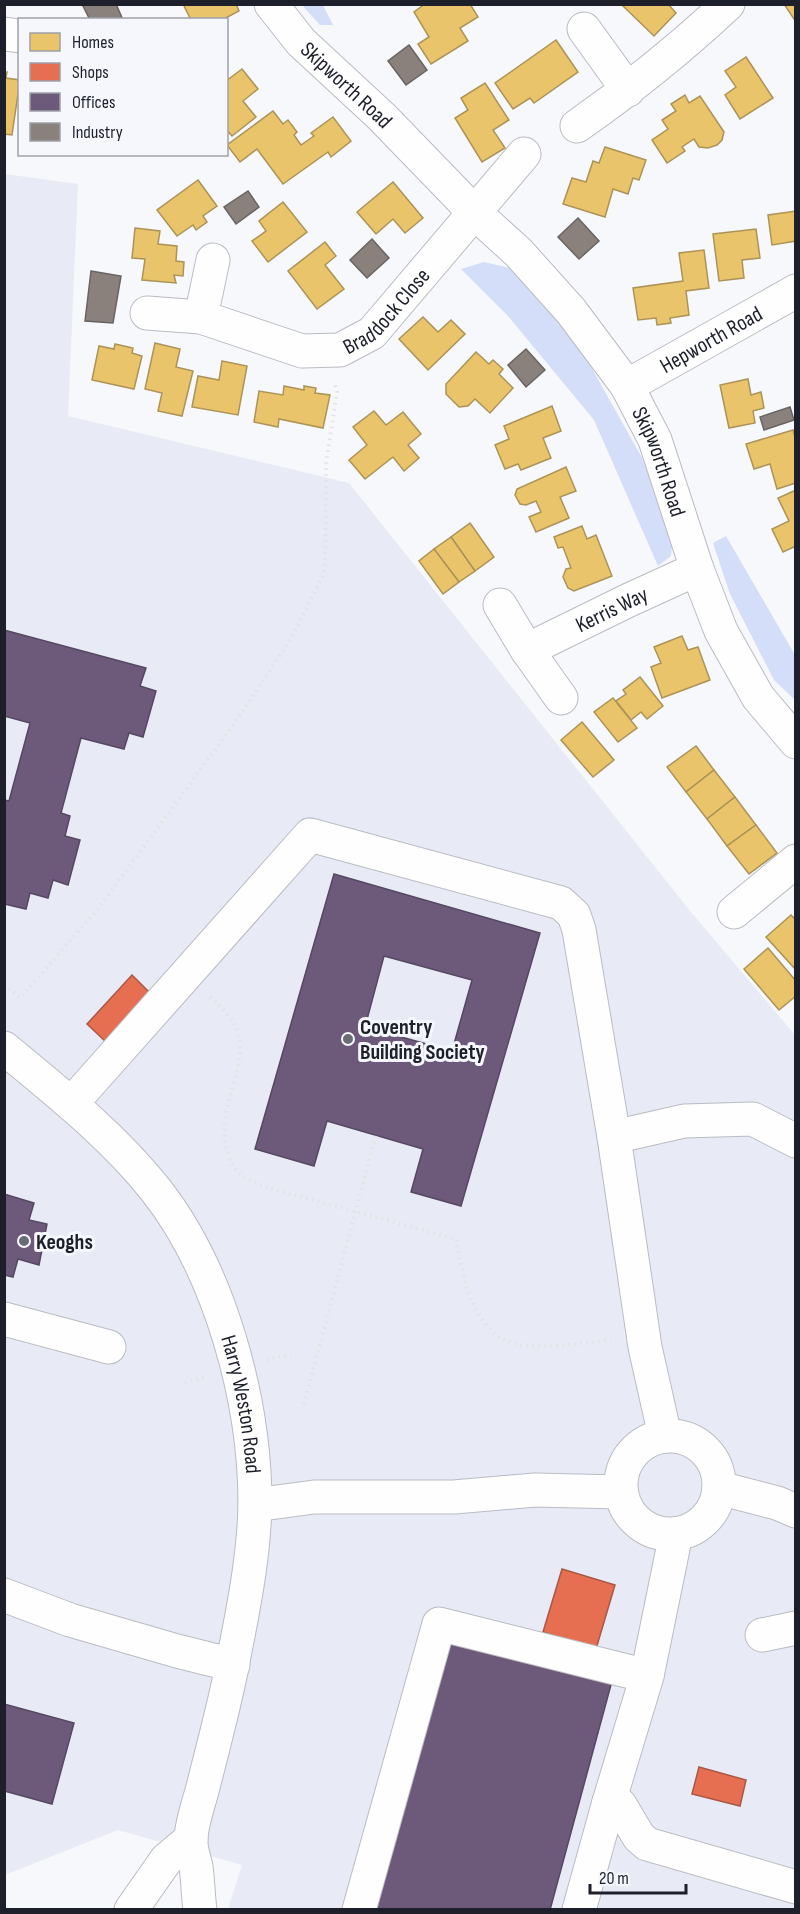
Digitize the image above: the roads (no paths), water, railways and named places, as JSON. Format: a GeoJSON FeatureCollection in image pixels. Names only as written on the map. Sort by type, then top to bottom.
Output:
{"type":"FeatureCollection","features":[{"type":"Feature","properties":{"kind":"street","name":"Skipworth Road"},"geometry":{"type":"LineString","coordinates":[[271,4],[301,42],[382,117],[476,213],[519,253],[571,311],[627,386],[655,440],[697,569],[721,630],[758,698],[795,742]]}},
{"type":"Feature","properties":{"kind":"street"},"geometry":{"type":"LineString","coordinates":[[577,126],[628,90],[728,4]]}},
{"type":"Feature","properties":{"kind":"street"},"geometry":{"type":"LineString","coordinates":[[584,29],[628,90]]}},
{"type":"Feature","properties":{"kind":"street"},"geometry":{"type":"LineString","coordinates":[[476,213],[524,154]]}},
{"type":"Feature","properties":{"kind":"street","name":"Braddock Close"},"geometry":{"type":"LineString","coordinates":[[147,313],[201,317],[302,351],[339,350],[372,333],[476,213]]}},
{"type":"Feature","properties":{"kind":"street"},"geometry":{"type":"LineString","coordinates":[[201,317],[213,260]]}},
{"type":"Feature","properties":{"kind":"street","name":"Hepworth Road"},"geometry":{"type":"LineString","coordinates":[[627,386],[795,291]]}},
{"type":"Feature","properties":{"kind":"street","name":"Kerris Way"},"geometry":{"type":"LineString","coordinates":[[526,650],[697,569]]}},
{"type":"Feature","properties":{"kind":"street"},"geometry":{"type":"LineString","coordinates":[[500,605],[526,650],[561,698]]}},
{"type":"Feature","properties":{"kind":"street"},"geometry":{"type":"LineString","coordinates":[[71,1104],[310,835],[561,903],[574,915],[579,930],[614,1137],[643,1336],[665,1436]]}},
{"type":"Feature","properties":{"kind":"street"},"geometry":{"type":"LineString","coordinates":[[734,912],[795,861]]}},
{"type":"Feature","properties":{"kind":"street","name":"Harry Weston Road"},"geometry":{"type":"LineString","coordinates":[[4,1048],[120,1149],[155,1190],[185,1233],[208,1277],[226,1328],[244,1396],[252,1446],[255,1505],[248,1585],[232,1665],[191,1839],[200,1910]]}},
{"type":"Feature","properties":{"kind":"street"},"geometry":{"type":"LineString","coordinates":[[614,1137],[684,1121],[753,1119],[795,1141]]}},
{"type":"Feature","properties":{"kind":"street"},"geometry":{"type":"LineString","coordinates":[[4,1319],[109,1347]]}},
{"type":"Feature","properties":{"kind":"street"},"geometry":{"type":"LineString","coordinates":[[665,1436],[688,1440],[705,1450],[718,1475],[717,1499],[710,1513],[688,1530],[676,1533],[663,1533],[642,1525],[628,1510],[621,1492],[622,1474],[635,1450],[654,1439],[665,1436]]}},
{"type":"Feature","properties":{"kind":"street"},"geometry":{"type":"LineString","coordinates":[[719,1488],[777,1503],[795,1511]]}},
{"type":"Feature","properties":{"kind":"street"},"geometry":{"type":"LineString","coordinates":[[255,1505],[314,1497],[454,1497],[535,1490],[621,1492]]}},
{"type":"Feature","properties":{"kind":"street"},"geometry":{"type":"LineString","coordinates":[[579,1910],[647,1676],[676,1533]]}},
{"type":"Feature","properties":{"kind":"street"},"geometry":{"type":"LineString","coordinates":[[4,1595],[63,1618],[232,1665]]}},
{"type":"Feature","properties":{"kind":"street"},"geometry":{"type":"LineString","coordinates":[[359,1910],[439,1624],[647,1676]]}},
{"type":"Feature","properties":{"kind":"street"},"geometry":{"type":"LineString","coordinates":[[762,1635],[795,1628]]}},
{"type":"Feature","properties":{"kind":"street"},"geometry":{"type":"LineString","coordinates":[[609,1802],[620,1805],[639,1837],[647,1844],[795,1887]]}},
{"type":"Feature","properties":{"kind":"street"},"geometry":{"type":"LineString","coordinates":[[131,1910],[166,1860],[191,1839]]}},
{"type":"Feature","properties":{"kind":"place","name":"Coventry Building Society"},"geometry":{"type":"Point","coordinates":[348,1039]}},
{"type":"Feature","properties":{"kind":"place","name":"Keoghs"},"geometry":{"type":"Point","coordinates":[24,1241]}}]}
